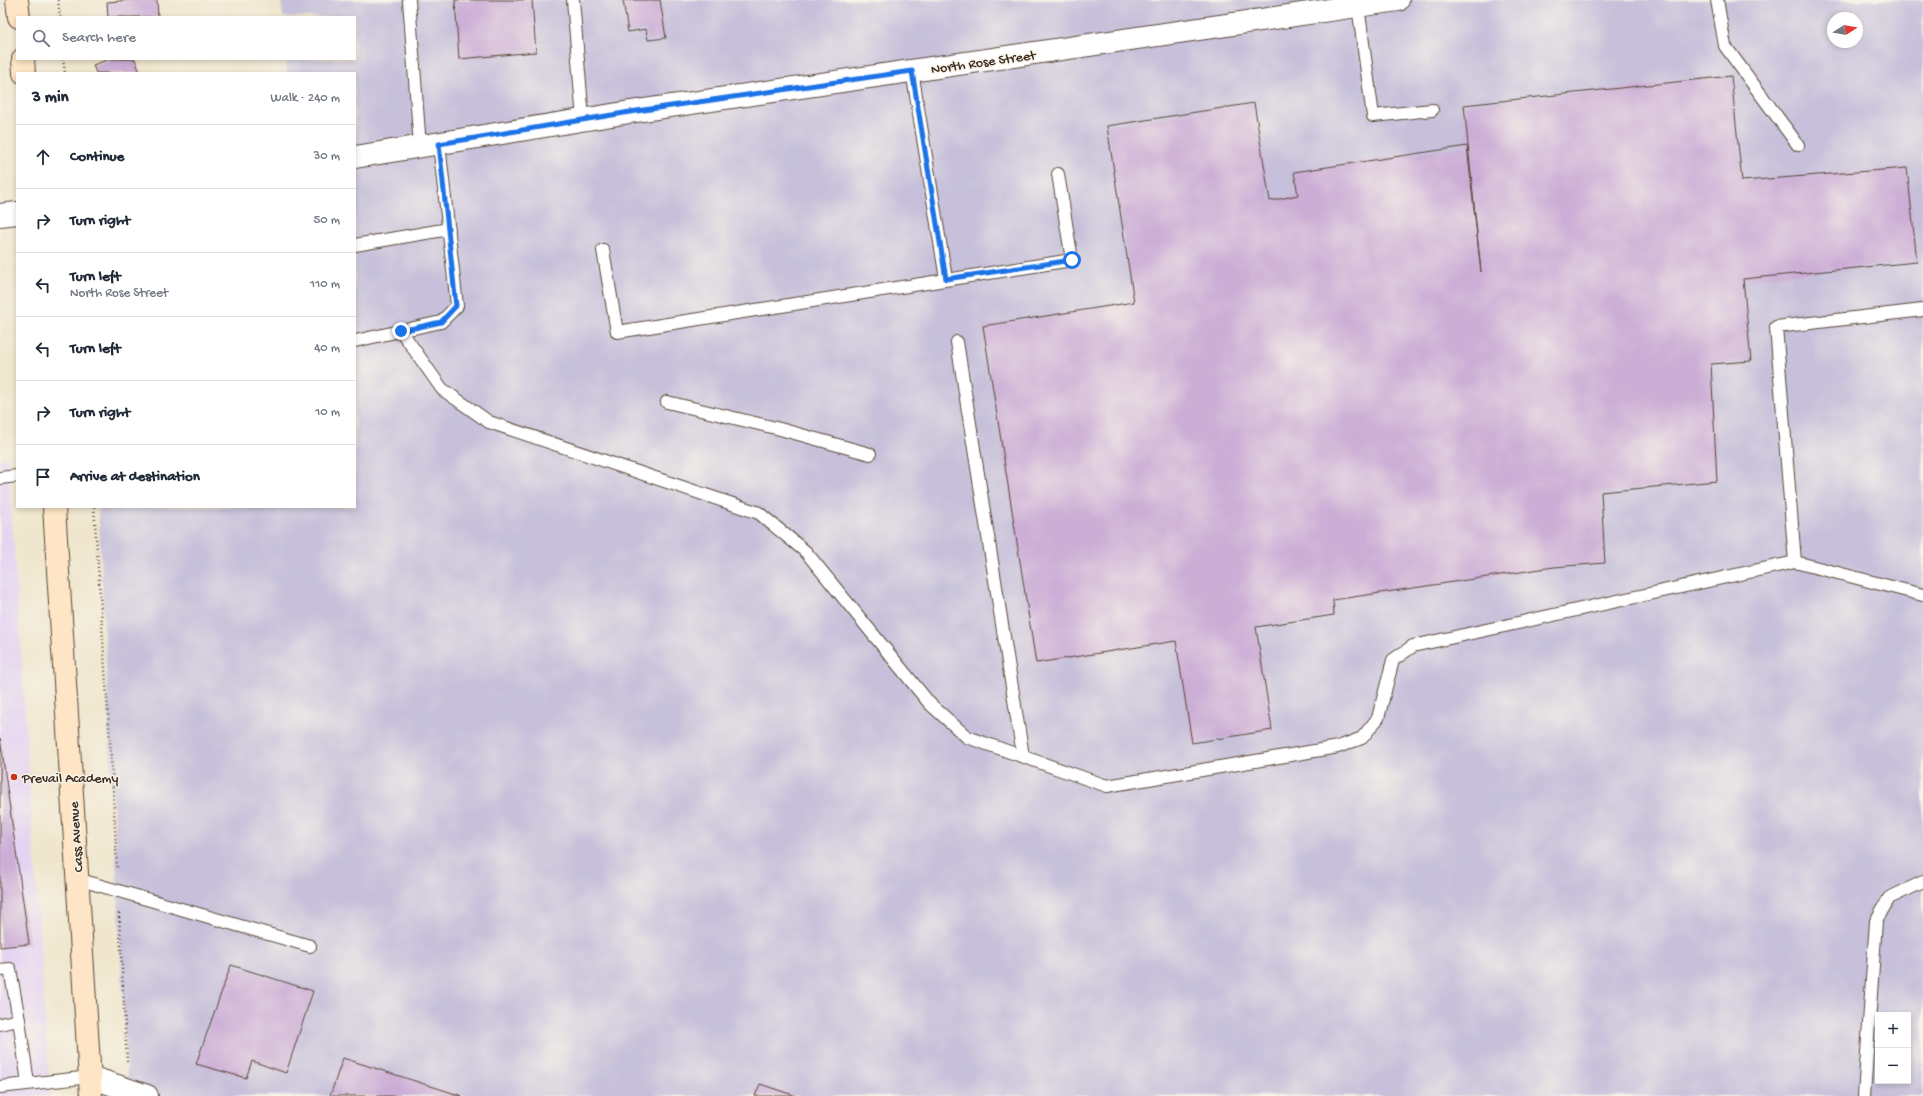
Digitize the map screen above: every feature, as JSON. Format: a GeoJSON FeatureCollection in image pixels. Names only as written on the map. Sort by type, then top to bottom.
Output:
{"type":"FeatureCollection","features":[{"type":"Feature","properties":{"kind":"main road"},"geometry":{"type":"LineString","coordinates":[[17,0],[19,16]]}},
{"type":"Feature","properties":{"kind":"main road"},"geometry":{"type":"LineString","coordinates":[[23,60],[24,72]]}},
{"type":"Feature","properties":{"kind":"main road","name":"Cass Avenue"},"geometry":{"type":"LineString","coordinates":[[54,508],[90,1086]]}},
{"type":"Feature","properties":{"kind":"street","name":"North Rose Street"},"geometry":{"type":"LineString","coordinates":[[356,157],[584,120],[912,71],[1312,6],[1358,6],[1398,0]]}},
{"type":"Feature","properties":{"kind":"street"},"geometry":{"type":"LineString","coordinates":[[0,215],[16,212]]}},
{"type":"Feature","properties":{"kind":"street"},"geometry":{"type":"LineString","coordinates":[[90,1086],[137,1093]]}},
{"type":"Feature","properties":{"kind":"lane"},"geometry":{"type":"LineString","coordinates":[[356,341],[441,322],[456,306],[449,229],[429,145],[409,0]]}},
{"type":"Feature","properties":{"kind":"lane"},"geometry":{"type":"LineString","coordinates":[[573,0],[584,120]]}},
{"type":"Feature","properties":{"kind":"lane"},"geometry":{"type":"LineString","coordinates":[[1717,0],[1725,46],[1798,145]]}},
{"type":"Feature","properties":{"kind":"lane"},"geometry":{"type":"LineString","coordinates":[[1358,6],[1374,116],[1432,110]]}},
{"type":"Feature","properties":{"kind":"lane"},"geometry":{"type":"LineString","coordinates":[[912,71],[946,279]]}},
{"type":"Feature","properties":{"kind":"lane"},"geometry":{"type":"LineString","coordinates":[[603,250],[617,332],[1072,260],[1058,174]]}},
{"type":"Feature","properties":{"kind":"lane"},"geometry":{"type":"LineString","coordinates":[[356,245],[449,229]]}},
{"type":"Feature","properties":{"kind":"lane"},"geometry":{"type":"LineString","coordinates":[[1794,562],[1776,327],[1923,310]]}},
{"type":"Feature","properties":{"kind":"lane"},"geometry":{"type":"LineString","coordinates":[[401,331],[442,389],[489,422],[759,514],[806,552],[930,704],[967,737],[1107,786],[1338,747],[1362,738],[1378,718],[1393,660],[1413,646],[1794,562],[1923,595]]}},
{"type":"Feature","properties":{"kind":"lane"},"geometry":{"type":"LineString","coordinates":[[957,342],[1023,756]]}},
{"type":"Feature","properties":{"kind":"lane"},"geometry":{"type":"LineString","coordinates":[[668,402],[780,428],[870,454]]}},
{"type":"Feature","properties":{"kind":"lane"},"geometry":{"type":"LineString","coordinates":[[0,478],[16,476]]}},
{"type":"Feature","properties":{"kind":"lane"},"geometry":{"type":"LineString","coordinates":[[77,879],[310,946]]}},
{"type":"Feature","properties":{"kind":"lane"},"geometry":{"type":"LineString","coordinates":[[1864,1096],[1876,921],[1889,898],[1923,882]]}},
{"type":"Feature","properties":{"kind":"lane"},"geometry":{"type":"LineString","coordinates":[[0,970],[10,969],[28,1084]]}},
{"type":"Feature","properties":{"kind":"lane"},"geometry":{"type":"LineString","coordinates":[[0,1024],[19,1020]]}},
{"type":"Feature","properties":{"kind":"lane"},"geometry":{"type":"LineString","coordinates":[[0,1087],[28,1084],[90,1086]]}},
{"type":"Feature","properties":{"kind":"path"},"geometry":{"type":"LineString","coordinates":[[58,0],[60,16]]}},
{"type":"Feature","properties":{"kind":"path"},"geometry":{"type":"LineString","coordinates":[[64,60],[65,72]]}},
{"type":"Feature","properties":{"kind":"path"},"geometry":{"type":"LineString","coordinates":[[94,508],[112,772],[118,891],[137,1093]]}},
{"type":"Feature","properties":{"kind":"shaded area"},"geometry":{"type":"Polygon","coordinates":[[[281,0],[1923,0],[1923,1096],[128,1096],[98,508],[356,508],[356,72],[287,72],[286,60],[356,60],[356,16],[283,16],[281,0]]]}},
{"type":"Feature","properties":{"kind":"shaded area","name":"Prevail Academy"},"geometry":{"type":"Polygon","coordinates":[[[8,458],[50,1096],[0,1096],[0,459],[8,458]]]}},
{"type":"Feature","properties":{"kind":"building"},"geometry":{"type":"Polygon","coordinates":[[[157,0],[158,16],[108,16],[107,2],[157,0]]]}},
{"type":"Feature","properties":{"kind":"building"},"geometry":{"type":"Polygon","coordinates":[[[455,0],[532,0],[536,52],[459,59],[455,0]]]}},
{"type":"Feature","properties":{"kind":"building"},"geometry":{"type":"Polygon","coordinates":[[[623,0],[660,0],[666,38],[648,40],[646,29],[628,32],[623,0]]]}},
{"type":"Feature","properties":{"kind":"building"},"geometry":{"type":"Polygon","coordinates":[[[107,60],[135,60],[140,72],[96,72],[93,65],[107,60]]]}},
{"type":"Feature","properties":{"kind":"building"},"geometry":{"type":"Polygon","coordinates":[[[1731,76],[1742,181],[1907,168],[1917,262],[1743,279],[1751,361],[1711,364],[1717,481],[1601,492],[1605,563],[1554,567],[1333,600],[1334,615],[1256,627],[1272,730],[1192,743],[1176,641],[1036,663],[983,326],[1134,302],[1107,126],[1254,103],[1270,201],[1298,195],[1294,172],[1467,146],[1481,272],[1464,105],[1731,76]]]}},
{"type":"Feature","properties":{"kind":"building"},"geometry":{"type":"Polygon","coordinates":[[[0,738],[29,944],[0,947],[0,738]]]}},
{"type":"Feature","properties":{"kind":"building"},"geometry":{"type":"Polygon","coordinates":[[[231,965],[313,991],[286,1073],[252,1061],[246,1078],[196,1064],[231,965]]]}},
{"type":"Feature","properties":{"kind":"building"},"geometry":{"type":"Polygon","coordinates":[[[343,1058],[462,1096],[330,1096],[343,1058]]]}},
{"type":"Feature","properties":{"kind":"building"},"geometry":{"type":"Polygon","coordinates":[[[760,1084],[796,1096],[755,1096],[760,1084]]]}},
{"type":"Feature","properties":{"kind":"place","name":"Prevail Academy"},"geometry":{"type":"Point","coordinates":[14,777]}},
{"type":"Feature","properties":{"kind":"route"},"geometry":{"type":"LineString","coordinates":[[401,331],[441,322],[456,306],[439,144],[630,112],[912,71],[946,279],[1072,260]]}}]}
